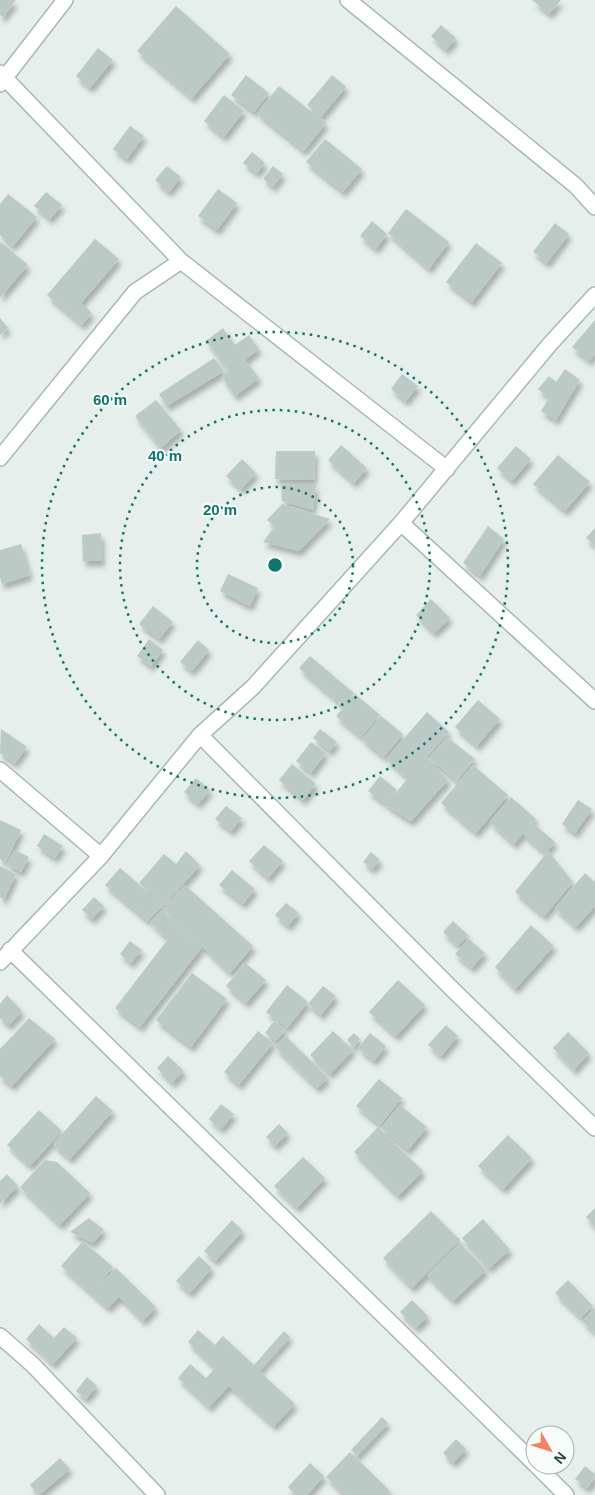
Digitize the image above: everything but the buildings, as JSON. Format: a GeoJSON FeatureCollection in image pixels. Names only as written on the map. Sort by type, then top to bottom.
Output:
{"type":"FeatureCollection","features":[{"type":"Feature","properties":{"kind":"street"},"geometry":{"type":"LineString","coordinates":[[65,0],[2,79],[181,260],[447,469]]}},
{"type":"Feature","properties":{"kind":"street"},"geometry":{"type":"LineString","coordinates":[[348,0],[576,186],[595,207]]}},
{"type":"Feature","properties":{"kind":"street"},"geometry":{"type":"LineString","coordinates":[[0,458],[135,292],[181,260]]}},
{"type":"Feature","properties":{"kind":"street"},"geometry":{"type":"LineString","coordinates":[[0,962],[101,856],[200,736],[253,686],[401,524],[550,344],[595,295]]}},
{"type":"Feature","properties":{"kind":"street"},"geometry":{"type":"LineString","coordinates":[[401,524],[595,700]]}},
{"type":"Feature","properties":{"kind":"street"},"geometry":{"type":"LineString","coordinates":[[200,736],[452,989],[595,1128]]}},
{"type":"Feature","properties":{"kind":"street"},"geometry":{"type":"LineString","coordinates":[[0,770],[101,856]]}},
{"type":"Feature","properties":{"kind":"street"},"geometry":{"type":"LineString","coordinates":[[10,950],[525,1455]]}},
{"type":"Feature","properties":{"kind":"street"},"geometry":{"type":"LineString","coordinates":[[0,1336],[33,1366],[157,1495]]}},
{"type":"Feature","properties":{"kind":"street"},"geometry":{"type":"LineString","coordinates":[[545,1475],[566,1495]]}}]}
